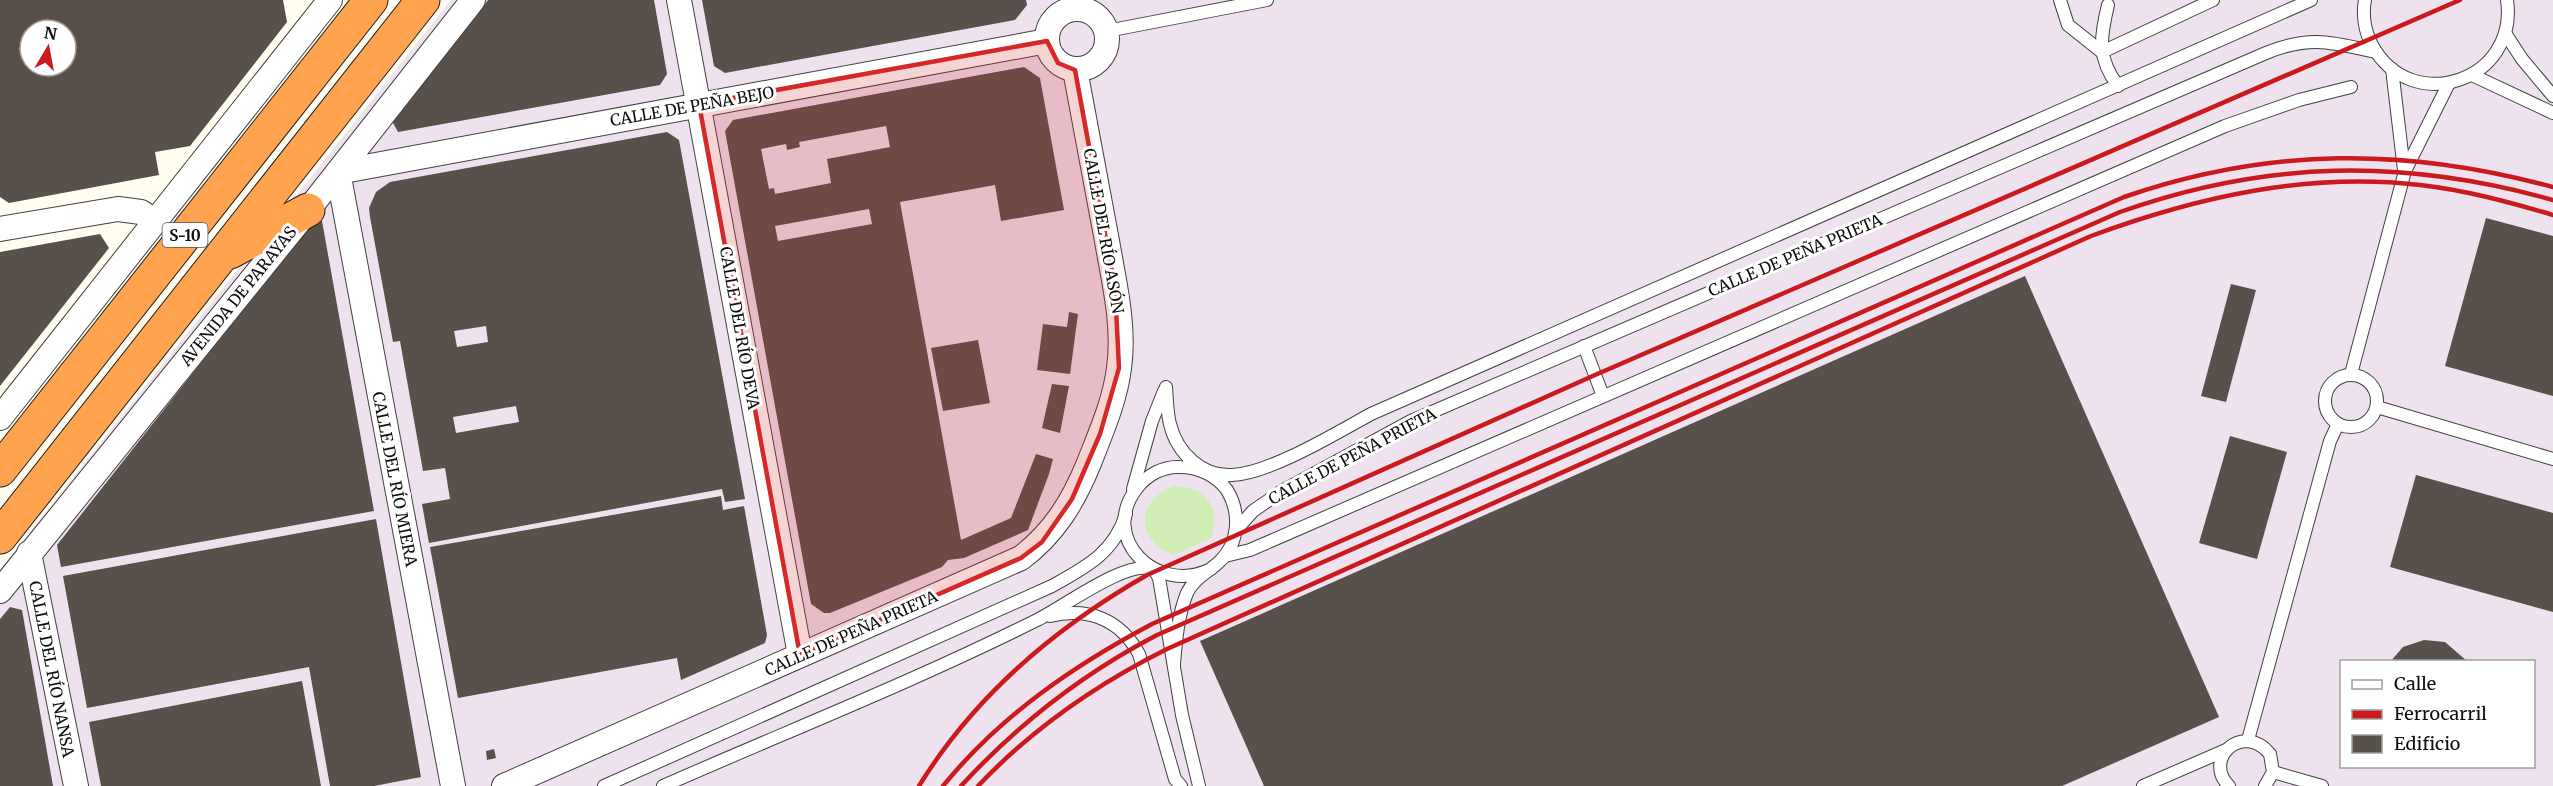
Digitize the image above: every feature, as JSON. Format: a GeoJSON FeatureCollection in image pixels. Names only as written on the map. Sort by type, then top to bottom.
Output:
{"type":"FeatureCollection","features":[{"type":"Feature","properties":{"kind":"highway","name":"S-10"},"geometry":{"type":"LineString","coordinates":[[0,470],[371,0]]}},
{"type":"Feature","properties":{"kind":"highway","name":"S-10"},"geometry":{"type":"LineString","coordinates":[[0,537],[423,0]]}},
{"type":"Feature","properties":{"kind":"highway"},"geometry":{"type":"LineString","coordinates":[[218,258],[308,210]]}},
{"type":"Feature","properties":{"kind":"street","name":"AVENIDA DE PARAYAS"},"geometry":{"type":"LineString","coordinates":[[0,591],[308,210],[473,0]]}},
{"type":"Feature","properties":{"kind":"street","name":"CALLE DEL RÍO DEVA"},"geometry":{"type":"LineString","coordinates":[[679,0],[800,655]]}},
{"type":"Feature","properties":{"kind":"street"},"geometry":{"type":"LineString","coordinates":[[0,418],[322,3]]}},
{"type":"Feature","properties":{"kind":"street"},"geometry":{"type":"LineString","coordinates":[[1064,5],[1094,13],[1107,31],[1108,43],[1103,57],[1086,69],[1075,70],[1058,63],[1051,56],[1047,41],[1052,21],[1064,5]]}},
{"type":"Feature","properties":{"kind":"street","name":"CALLE DE PEÑA BEJO"},"geometry":{"type":"LineString","coordinates":[[338,172],[1047,41]]}},
{"type":"Feature","properties":{"kind":"street","name":"CALLE DEL RÍO ASÓN"},"geometry":{"type":"LineString","coordinates":[[1075,70],[1119,315],[1121,345],[1114,393]]}},
{"type":"Feature","properties":{"kind":"street","name":"CALLE DEL RÍO MIERA"},"geometry":{"type":"LineString","coordinates":[[338,172],[453,786]]}},
{"type":"Feature","properties":{"kind":"street"},"geometry":{"type":"LineString","coordinates":[[0,229],[118,209],[141,212],[155,221]]}},
{"type":"Feature","properties":{"kind":"street","name":"CALLE DE PEÑA PRIETA"},"geometry":{"type":"LineString","coordinates":[[504,786],[1021,558],[1042,542],[1058,523],[1079,484],[1114,393]]}},
{"type":"Feature","properties":{"kind":"street","name":"CALLE DEL RÍO NANSA"},"geometry":{"type":"LineString","coordinates":[[29,553],[76,786]]}},
{"type":"Feature","properties":{"kind":"lane"},"geometry":{"type":"LineString","coordinates":[[1107,31],[1267,0]]}},
{"type":"Feature","properties":{"kind":"lane"},"geometry":{"type":"LineString","coordinates":[[2060,0],[2068,25],[2102,52]]}},
{"type":"Feature","properties":{"kind":"lane"},"geometry":{"type":"LineString","coordinates":[[2102,52],[2213,0]]}},
{"type":"Feature","properties":{"kind":"lane","name":"CALLE DE PEÑA PRIETA"},"geometry":{"type":"LineString","coordinates":[[1203,471],[1235,475],[1309,448],[1371,414],[2311,0]]}},
{"type":"Feature","properties":{"kind":"lane"},"geometry":{"type":"LineString","coordinates":[[2366,0],[2366,29],[2376,52],[2392,69],[2419,82],[2449,83],[2472,75],[2493,57],[2505,33],[2507,5],[2517,0]]}},
{"type":"Feature","properties":{"kind":"lane"},"geometry":{"type":"LineString","coordinates":[[2108,5],[2101,32],[2102,52],[2107,70],[2118,86]]}},
{"type":"Feature","properties":{"kind":"lane"},"geometry":{"type":"LineString","coordinates":[[2505,33],[2553,96]]}},
{"type":"Feature","properties":{"kind":"lane","name":"CALLE DE PEÑA PRIETA"},"geometry":{"type":"LineString","coordinates":[[1236,530],[1253,511],[1282,490],[1411,421],[2285,45],[2314,40],[2376,52]]}},
{"type":"Feature","properties":{"kind":"lane"},"geometry":{"type":"LineString","coordinates":[[2392,69],[2404,171]]}},
{"type":"Feature","properties":{"kind":"lane"},"geometry":{"type":"LineString","coordinates":[[2472,75],[2553,113]]}},
{"type":"Feature","properties":{"kind":"lane"},"geometry":{"type":"LineString","coordinates":[[2351,375],[2404,171],[2449,83]]}},
{"type":"Feature","properties":{"kind":"lane"},"geometry":{"type":"LineString","coordinates":[[1225,556],[1250,550],[2225,126],[2299,100],[2351,87]]}},
{"type":"Feature","properties":{"kind":"lane"},"geometry":{"type":"LineString","coordinates":[[1584,346],[1603,396]]}},
{"type":"Feature","properties":{"kind":"lane"},"geometry":{"type":"LineString","coordinates":[[2351,375],[2364,378],[2374,387],[2377,407],[2373,415],[2361,425],[2354,427],[2338,424],[2327,411],[2326,394],[2335,380],[2351,375]]}},
{"type":"Feature","properties":{"kind":"lane"},"geometry":{"type":"LineString","coordinates":[[604,786],[1052,586],[1102,556],[1118,534],[1152,421],[1166,387],[1172,431],[1181,447],[1203,471],[1226,489],[1236,516],[1236,530],[1225,556],[1192,585],[1188,592],[1178,626],[1174,664]]}},
{"type":"Feature","properties":{"kind":"lane"},"geometry":{"type":"LineString","coordinates":[[2377,407],[2553,459]]}},
{"type":"Feature","properties":{"kind":"lane"},"geometry":{"type":"LineString","coordinates":[[2248,740],[2330,441],[2338,424]]}},
{"type":"Feature","properties":{"kind":"lane"},"geometry":{"type":"LineString","coordinates":[[1198,786],[1159,578],[1130,545],[1127,508],[1146,478],[1159,470],[1174,466],[1203,471]]}},
{"type":"Feature","properties":{"kind":"lane"},"geometry":{"type":"LineString","coordinates":[[663,786],[1040,618],[1122,572],[1146,567],[1189,577],[1211,569]]}},
{"type":"Feature","properties":{"kind":"lane"},"geometry":{"type":"LineString","coordinates":[[1040,618],[1068,614],[1092,615],[1110,621],[1125,632],[1139,654],[1175,779],[1181,786]]}},
{"type":"Feature","properties":{"kind":"lane"},"geometry":{"type":"LineString","coordinates":[[2143,786],[2226,750],[2240,741],[2248,740],[2257,742],[2270,754],[2273,772],[2265,786]]}},
{"type":"Feature","properties":{"kind":"lane"},"geometry":{"type":"LineString","coordinates":[[2226,750],[2220,766],[2221,774],[2229,786]]}},
{"type":"Feature","properties":{"kind":"lane"},"geometry":{"type":"LineString","coordinates":[[2273,772],[2322,786]]}},
{"type":"Feature","properties":{"kind":"highlighted area"},"geometry":{"type":"Polygon","coordinates":[[[1047,41],[1058,63],[1075,70],[1115,288],[1119,368],[1100,434],[1072,499],[1042,542],[1021,558],[800,655],[699,104],[1047,41]]]}},
{"type":"Feature","properties":{"kind":"shaded area"},"geometry":{"type":"Polygon","coordinates":[[[451,0],[2553,0],[2553,786],[0,786],[0,570],[451,0]]]}},
{"type":"Feature","properties":{"kind":"green space"},"geometry":{"type":"Polygon","coordinates":[[[1173,486],[1185,487],[1202,494],[1208,500],[1214,517],[1211,538],[1174,555],[1161,549],[1152,541],[1145,521],[1152,502],[1173,486]]]}},
{"type":"Feature","properties":{"kind":"building"},"geometry":{"type":"Polygon","coordinates":[[[0,0],[283,0],[287,22],[190,146],[155,152],[159,175],[9,203],[0,197],[0,0]]]}},
{"type":"Feature","properties":{"kind":"building"},"geometry":{"type":"Polygon","coordinates":[[[488,0],[654,0],[667,74],[660,85],[398,132],[392,121],[488,0]]]}},
{"type":"Feature","properties":{"kind":"building"},"geometry":{"type":"Polygon","coordinates":[[[702,0],[1026,0],[1027,5],[1015,20],[725,73],[714,66],[702,0]]]}},
{"type":"Feature","properties":{"kind":"building"},"geometry":{"type":"Polygon","coordinates":[[[1024,67],[1040,78],[1064,210],[1001,221],[995,185],[900,202],[961,540],[1011,518],[1036,454],[1053,459],[1028,530],[964,558],[948,560],[942,567],[830,613],[824,613],[811,604],[725,131],[733,120],[1024,67]],[[886,126],[799,142],[800,147],[787,150],[786,144],[761,149],[769,189],[774,188],[775,194],[831,183],[827,159],[890,147],[886,126]],[[869,209],[775,226],[778,241],[872,224],[869,209]]]}},
{"type":"Feature","properties":{"kind":"building"},"geometry":{"type":"Polygon","coordinates":[[[667,132],[679,140],[745,499],[725,502],[722,489],[429,543],[422,504],[450,499],[445,468],[423,471],[400,341],[393,342],[369,208],[376,192],[390,182],[667,132]],[[486,326],[454,331],[457,347],[488,342],[486,326]],[[516,406],[453,417],[456,433],[519,422],[516,406]]]}},
{"type":"Feature","properties":{"kind":"building"},"geometry":{"type":"Polygon","coordinates":[[[316,217],[322,221],[374,511],[61,567],[57,545],[316,217]]]}},
{"type":"Feature","properties":{"kind":"building"},"geometry":{"type":"Polygon","coordinates":[[[2486,218],[2553,236],[2553,396],[2445,366],[2486,218]]]}},
{"type":"Feature","properties":{"kind":"building"},"geometry":{"type":"Polygon","coordinates":[[[100,234],[109,248],[0,386],[0,252],[100,234]]]}},
{"type":"Feature","properties":{"kind":"building"},"geometry":{"type":"Polygon","coordinates":[[[2025,276],[2219,717],[2062,786],[1264,786],[1200,641],[2025,276]]]}},
{"type":"Feature","properties":{"kind":"building"},"geometry":{"type":"Polygon","coordinates":[[[2231,284],[2256,290],[2226,402],[2201,396],[2231,284]]]}},
{"type":"Feature","properties":{"kind":"building"},"geometry":{"type":"Polygon","coordinates":[[[1069,312],[1078,314],[1070,374],[1037,370],[1043,324],[1067,327],[1069,312]]]}},
{"type":"Feature","properties":{"kind":"building"},"geometry":{"type":"Polygon","coordinates":[[[978,340],[990,403],[943,411],[931,348],[978,340]]]}},
{"type":"Feature","properties":{"kind":"building"},"geometry":{"type":"Polygon","coordinates":[[[1052,384],[1069,386],[1060,433],[1042,428],[1052,384]]]}},
{"type":"Feature","properties":{"kind":"building"},"geometry":{"type":"Polygon","coordinates":[[[2230,436],[2287,452],[2257,559],[2199,543],[2230,436]]]}},
{"type":"Feature","properties":{"kind":"building"},"geometry":{"type":"Polygon","coordinates":[[[2416,475],[2553,513],[2553,612],[2390,567],[2416,475]]]}},
{"type":"Feature","properties":{"kind":"building"},"geometry":{"type":"Polygon","coordinates":[[[721,496],[723,510],[744,506],[767,635],[765,643],[681,680],[677,658],[458,698],[430,547],[721,496]]]}},
{"type":"Feature","properties":{"kind":"building"},"geometry":{"type":"Polygon","coordinates":[[[376,519],[421,777],[374,786],[330,786],[309,667],[87,708],[63,576],[376,519]]]}},
{"type":"Feature","properties":{"kind":"building"},"geometry":{"type":"Polygon","coordinates":[[[10,607],[22,610],[53,786],[0,786],[0,619],[10,607]]]}},
{"type":"Feature","properties":{"kind":"building"},"geometry":{"type":"Polygon","coordinates":[[[2424,640],[2445,642],[2466,660],[2392,660],[2403,647],[2424,640]]]}},
{"type":"Feature","properties":{"kind":"building"},"geometry":{"type":"Polygon","coordinates":[[[302,681],[321,786],[101,786],[89,722],[302,681]]]}},
{"type":"Feature","properties":{"kind":"building"},"geometry":{"type":"Polygon","coordinates":[[[494,749],[496,758],[487,760],[486,751],[494,749]]]}},
{"type":"Feature","properties":{"kind":"railway"},"geometry":{"type":"LineString","coordinates":[[919,786],[965,722],[1020,666],[1081,617],[1147,575],[1595,375],[2460,0]]}},
{"type":"Feature","properties":{"kind":"railway"},"geometry":{"type":"LineString","coordinates":[[943,786],[989,737],[1039,694],[1094,657],[1152,624],[2124,197],[2178,181],[2232,169],[2285,161],[2338,158],[2391,159],[2444,165],[2498,174],[2553,187]]}},
{"type":"Feature","properties":{"kind":"railway"},"geometry":{"type":"LineString","coordinates":[[961,786],[1005,742],[1052,702],[1103,666],[1157,635],[2120,212],[2229,182],[2282,174],[2335,171],[2389,172],[2443,177],[2497,186],[2553,200]]}},
{"type":"Feature","properties":{"kind":"railway"},"geometry":{"type":"LineString","coordinates":[[978,786],[1020,745],[1066,709],[1116,677],[1167,649],[2091,236],[2212,199],[2294,185],[2335,182],[2377,182],[2437,187],[2487,197],[2553,215]]}}]}
